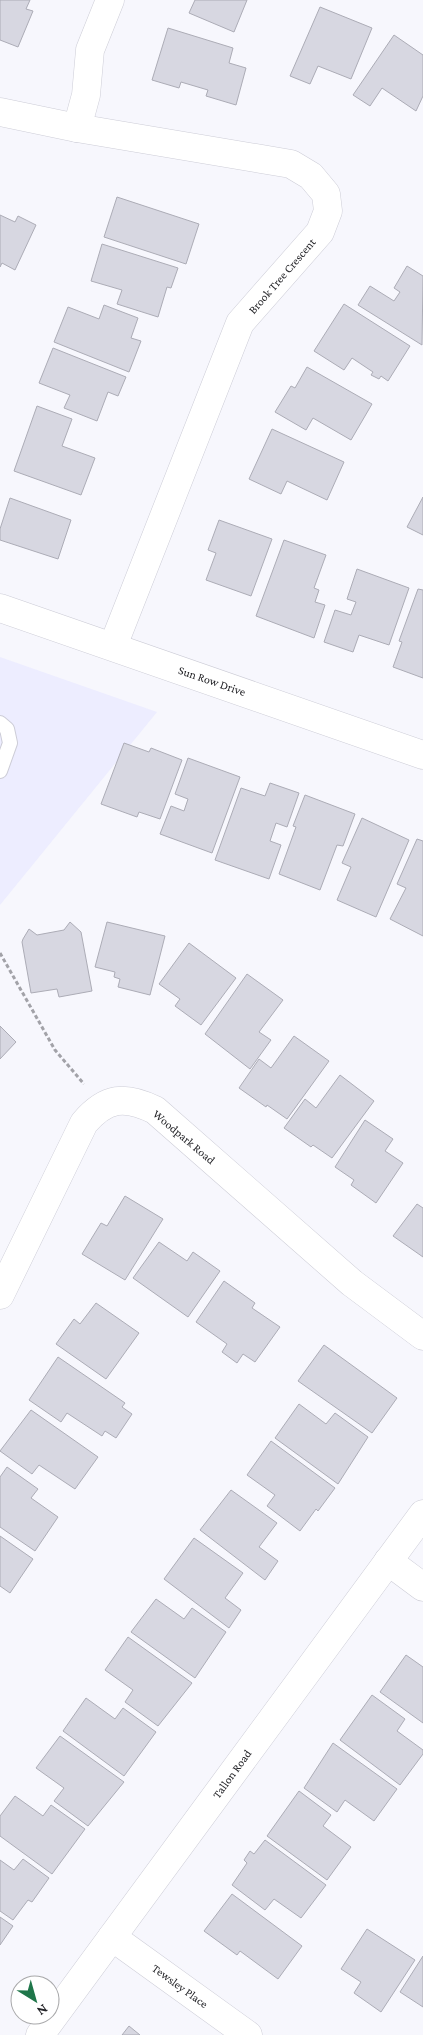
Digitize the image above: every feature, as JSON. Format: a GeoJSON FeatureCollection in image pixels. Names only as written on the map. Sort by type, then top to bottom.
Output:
{"type":"FeatureCollection","features":[{"type":"Feature","properties":{"kind":"street"},"geometry":{"type":"LineString","coordinates":[[77,128],[86,95],[90,50],[110,0]]}},
{"type":"Feature","properties":{"kind":"street","name":"Brook Tree Crescent"},"geometry":{"type":"LineString","coordinates":[[0,112],[77,128],[291,164],[310,176],[326,194],[328,211],[320,232],[240,323],[113,646]]}},
{"type":"Feature","properties":{"kind":"street","name":"Sun Row Drive"},"geometry":{"type":"LineString","coordinates":[[0,608],[423,755]]}},
{"type":"Feature","properties":{"kind":"street","name":"Woodpark Road"},"geometry":{"type":"LineString","coordinates":[[0,1295],[84,1123],[93,1113],[103,1107],[113,1102],[126,1100],[138,1102],[155,1110],[352,1283],[423,1336]]}},
{"type":"Feature","properties":{"kind":"street","name":"Tallon Road"},"geometry":{"type":"LineString","coordinates":[[40,2035],[423,1514]]}},
{"type":"Feature","properties":{"kind":"street"},"geometry":{"type":"LineString","coordinates":[[388,1561],[423,1588]]}},
{"type":"Feature","properties":{"kind":"street","name":"Tewsley Place"},"geometry":{"type":"LineString","coordinates":[[112,1937],[248,2035]]}},
{"type":"Feature","properties":{"kind":"lane"},"geometry":{"type":"LineString","coordinates":[[0,723],[7,730],[10,744],[0,771]]}},
{"type":"Feature","properties":{"kind":"path"},"geometry":{"type":"LineString","coordinates":[[0,953],[55,1050],[103,1107]]}},
{"type":"Feature","properties":{"kind":"shaded area"},"geometry":{"type":"Polygon","coordinates":[[[0,657],[157,712],[0,905],[0,657]]]}},
{"type":"Feature","properties":{"kind":"building"},"geometry":{"type":"Polygon","coordinates":[[[0,0],[30,0],[26,9],[33,11],[18,47],[0,40],[0,0]]]}},
{"type":"Feature","properties":{"kind":"building"},"geometry":{"type":"Polygon","coordinates":[[[195,0],[247,0],[234,32],[189,13],[195,0]]]}},
{"type":"Feature","properties":{"kind":"building"},"geometry":{"type":"Polygon","coordinates":[[[320,7],[372,28],[351,79],[318,66],[310,84],[290,76],[320,7]]]}},
{"type":"Feature","properties":{"kind":"building"},"geometry":{"type":"Polygon","coordinates":[[[168,28],[233,48],[229,63],[246,68],[236,105],[206,96],[208,90],[181,82],[179,88],[152,80],[168,28]]]}},
{"type":"Feature","properties":{"kind":"building"},"geometry":{"type":"Polygon","coordinates":[[[394,35],[423,55],[423,96],[416,111],[382,88],[370,106],[353,95],[394,35]]]}},
{"type":"Feature","properties":{"kind":"building"},"geometry":{"type":"Polygon","coordinates":[[[117,197],[199,224],[186,264],[104,237],[117,197]]]}},
{"type":"Feature","properties":{"kind":"building"},"geometry":{"type":"Polygon","coordinates":[[[0,215],[15,222],[18,216],[36,225],[15,270],[2,263],[0,267],[0,215]]]}},
{"type":"Feature","properties":{"kind":"building"},"geometry":{"type":"Polygon","coordinates":[[[102,244],[178,268],[171,288],[167,287],[158,317],[117,304],[122,290],[91,281],[102,244]]]}},
{"type":"Feature","properties":{"kind":"building"},"geometry":{"type":"Polygon","coordinates":[[[407,266],[423,276],[422,345],[358,305],[370,286],[394,301],[400,292],[394,288],[407,266]]]}},
{"type":"Feature","properties":{"kind":"building"},"geometry":{"type":"Polygon","coordinates":[[[344,304],[410,346],[388,381],[381,376],[379,379],[371,375],[373,372],[352,358],[344,370],[314,351],[344,304]]]}},
{"type":"Feature","properties":{"kind":"building"},"geometry":{"type":"Polygon","coordinates":[[[104,305],[138,318],[131,338],[141,341],[129,372],[54,342],[68,307],[99,319],[104,305]]]}},
{"type":"Feature","properties":{"kind":"building"},"geometry":{"type":"Polygon","coordinates":[[[53,348],[126,377],[118,396],[108,392],[97,421],[64,408],[70,395],[39,383],[53,348]]]}},
{"type":"Feature","properties":{"kind":"building"},"geometry":{"type":"Polygon","coordinates":[[[307,367],[372,404],[351,440],[313,418],[306,430],[275,412],[291,386],[295,388],[307,367]]]}},
{"type":"Feature","properties":{"kind":"building"},"geometry":{"type":"Polygon","coordinates":[[[37,406],[72,419],[62,446],[95,458],[81,495],[14,471],[37,406]]]}},
{"type":"Feature","properties":{"kind":"building"},"geometry":{"type":"Polygon","coordinates":[[[272,429],[344,462],[327,500],[287,481],[281,494],[249,479],[272,429]]]}},
{"type":"Feature","properties":{"kind":"building"},"geometry":{"type":"Polygon","coordinates":[[[423,497],[423,535],[407,527],[423,497]]]}},
{"type":"Feature","properties":{"kind":"building"},"geometry":{"type":"Polygon","coordinates":[[[10,498],[71,520],[58,559],[0,540],[0,529],[10,498]]]}},
{"type":"Feature","properties":{"kind":"building"},"geometry":{"type":"Polygon","coordinates":[[[219,520],[272,539],[251,596],[206,580],[216,553],[208,550],[219,520]]]}},
{"type":"Feature","properties":{"kind":"building"},"geometry":{"type":"Polygon","coordinates":[[[284,540],[326,555],[314,588],[319,590],[315,602],[325,605],[314,638],[256,616],[284,540]]]}},
{"type":"Feature","properties":{"kind":"building"},"geometry":{"type":"Polygon","coordinates":[[[357,569],[409,588],[389,645],[359,635],[353,652],[324,642],[335,610],[351,615],[356,602],[347,599],[357,569]]]}},
{"type":"Feature","properties":{"kind":"building"},"geometry":{"type":"Polygon","coordinates":[[[418,589],[423,590],[423,678],[393,667],[402,642],[399,641],[418,589]]]}},
{"type":"Feature","properties":{"kind":"building"},"geometry":{"type":"Polygon","coordinates":[[[124,743],[149,752],[151,748],[182,760],[160,819],[139,812],[137,817],[101,804],[124,743]]]}},
{"type":"Feature","properties":{"kind":"building"},"geometry":{"type":"Polygon","coordinates":[[[188,758],[240,777],[212,853],[160,834],[171,806],[184,811],[188,799],[175,794],[188,758]]]}},
{"type":"Feature","properties":{"kind":"building"},"geometry":{"type":"Polygon","coordinates":[[[270,783],[299,793],[287,827],[276,823],[270,841],[281,845],[269,879],[215,860],[241,788],[265,796],[270,783]]]}},
{"type":"Feature","properties":{"kind":"building"},"geometry":{"type":"Polygon","coordinates":[[[305,795],[355,814],[343,846],[337,845],[320,890],[279,874],[296,827],[293,826],[305,795]]]}},
{"type":"Feature","properties":{"kind":"building"},"geometry":{"type":"Polygon","coordinates":[[[362,818],[409,840],[376,917],[337,900],[351,867],[342,863],[362,818]]]}},
{"type":"Feature","properties":{"kind":"building"},"geometry":{"type":"Polygon","coordinates":[[[417,839],[423,841],[423,936],[390,919],[406,888],[397,884],[417,839]]]}},
{"type":"Feature","properties":{"kind":"building"},"geometry":{"type":"Polygon","coordinates":[[[70,922],[81,932],[92,991],[59,997],[57,989],[31,993],[23,939],[29,929],[37,935],[64,930],[70,922]]]}},
{"type":"Feature","properties":{"kind":"building"},"geometry":{"type":"Polygon","coordinates":[[[107,922],[165,936],[150,995],[118,987],[120,979],[114,977],[115,972],[95,967],[107,922]]]}},
{"type":"Feature","properties":{"kind":"building"},"geometry":{"type":"Polygon","coordinates":[[[189,943],[236,978],[201,1025],[175,1006],[180,999],[159,984],[189,943]]]}},
{"type":"Feature","properties":{"kind":"building"},"geometry":{"type":"Polygon","coordinates":[[[247,974],[283,1000],[259,1032],[271,1040],[250,1069],[205,1034],[247,974]]]}},
{"type":"Feature","properties":{"kind":"building"},"geometry":{"type":"Polygon","coordinates":[[[0,1026],[16,1042],[0,1059],[0,1026]]]}},
{"type":"Feature","properties":{"kind":"building"},"geometry":{"type":"Polygon","coordinates":[[[294,1036],[329,1061],[287,1119],[239,1088],[259,1059],[271,1068],[294,1036]]]}},
{"type":"Feature","properties":{"kind":"building"},"geometry":{"type":"Polygon","coordinates":[[[340,1075],[374,1101],[332,1158],[313,1145],[311,1147],[284,1128],[305,1099],[316,1108],[340,1075]]]}},
{"type":"Feature","properties":{"kind":"building"},"geometry":{"type":"Polygon","coordinates":[[[365,1120],[393,1139],[385,1151],[403,1163],[376,1203],[351,1185],[354,1180],[335,1167],[365,1120]]]}},
{"type":"Feature","properties":{"kind":"building"},"geometry":{"type":"Polygon","coordinates":[[[125,1196],[163,1219],[125,1280],[82,1254],[101,1223],[107,1226],[125,1196]]]}},
{"type":"Feature","properties":{"kind":"building"},"geometry":{"type":"Polygon","coordinates":[[[417,1204],[423,1208],[423,1257],[393,1236],[417,1204]]]}},
{"type":"Feature","properties":{"kind":"building"},"geometry":{"type":"Polygon","coordinates":[[[159,1242],[187,1261],[193,1252],[220,1271],[188,1317],[133,1278],[159,1242]]]}},
{"type":"Feature","properties":{"kind":"building"},"geometry":{"type":"Polygon","coordinates":[[[224,1281],[255,1303],[252,1308],[280,1327],[255,1362],[243,1354],[237,1363],[222,1352],[227,1344],[196,1322],[224,1281]]]}},
{"type":"Feature","properties":{"kind":"building"},"geometry":{"type":"Polygon","coordinates":[[[96,1303],[139,1333],[106,1379],[56,1344],[74,1319],[80,1324],[96,1303]]]}},
{"type":"Feature","properties":{"kind":"building"},"geometry":{"type":"Polygon","coordinates":[[[324,1345],[397,1398],[372,1433],[298,1381],[324,1345]]]}},
{"type":"Feature","properties":{"kind":"building"},"geometry":{"type":"Polygon","coordinates":[[[58,1357],[125,1403],[122,1407],[132,1414],[116,1438],[105,1431],[102,1436],[67,1413],[61,1422],[29,1400],[58,1357]]]}},
{"type":"Feature","properties":{"kind":"building"},"geometry":{"type":"Polygon","coordinates":[[[299,1404],[326,1424],[335,1413],[368,1437],[338,1484],[275,1438],[299,1404]]]}},
{"type":"Feature","properties":{"kind":"building"},"geometry":{"type":"Polygon","coordinates":[[[31,1410],[98,1457],[75,1489],[39,1465],[32,1474],[0,1451],[31,1410]]]}},
{"type":"Feature","properties":{"kind":"building"},"geometry":{"type":"Polygon","coordinates":[[[271,1441],[335,1488],[300,1531],[267,1506],[275,1495],[247,1475],[271,1441]]]}},
{"type":"Feature","properties":{"kind":"building"},"geometry":{"type":"Polygon","coordinates":[[[7,1467],[38,1489],[31,1498],[58,1517],[35,1551],[0,1527],[0,1477],[7,1467]]]}},
{"type":"Feature","properties":{"kind":"building"},"geometry":{"type":"Polygon","coordinates":[[[231,1490],[277,1523],[259,1547],[278,1561],[265,1580],[200,1530],[231,1490]]]}},
{"type":"Feature","properties":{"kind":"building"},"geometry":{"type":"Polygon","coordinates":[[[0,1536],[33,1559],[10,1593],[0,1586],[0,1536]]]}},
{"type":"Feature","properties":{"kind":"building"},"geometry":{"type":"Polygon","coordinates":[[[194,1538],[243,1573],[225,1598],[241,1610],[229,1628],[164,1579],[194,1538]]]}},
{"type":"Feature","properties":{"kind":"building"},"geometry":{"type":"Polygon","coordinates":[[[156,1599],[184,1619],[192,1608],[226,1632],[195,1678],[131,1632],[156,1599]]]}},
{"type":"Feature","properties":{"kind":"building"},"geometry":{"type":"Polygon","coordinates":[[[128,1637],[192,1683],[158,1726],[125,1702],[133,1690],[105,1670],[128,1637]]]}},
{"type":"Feature","properties":{"kind":"building"},"geometry":{"type":"Polygon","coordinates":[[[406,1655],[423,1667],[423,1723],[380,1692],[406,1655]]]}},
{"type":"Feature","properties":{"kind":"building"},"geometry":{"type":"Polygon","coordinates":[[[372,1695],[405,1719],[397,1731],[423,1750],[423,1754],[400,1785],[340,1740],[372,1695]]]}},
{"type":"Feature","properties":{"kind":"building"},"geometry":{"type":"Polygon","coordinates":[[[86,1698],[115,1719],[123,1708],[156,1732],[124,1776],[63,1731],[86,1698]]]}},
{"type":"Feature","properties":{"kind":"building"},"geometry":{"type":"Polygon","coordinates":[[[60,1736],[124,1782],[88,1826],[54,1801],[64,1788],[36,1768],[60,1736]]]}},
{"type":"Feature","properties":{"kind":"building"},"geometry":{"type":"Polygon","coordinates":[[[333,1743],[397,1789],[374,1821],[345,1800],[337,1812],[304,1788],[333,1743]]]}},
{"type":"Feature","properties":{"kind":"building"},"geometry":{"type":"Polygon","coordinates":[[[299,1791],[331,1815],[323,1826],[351,1847],[327,1880],[267,1836],[299,1791]]]}},
{"type":"Feature","properties":{"kind":"building"},"geometry":{"type":"Polygon","coordinates":[[[15,1796],[43,1816],[51,1805],[85,1829],[52,1874],[0,1836],[0,1816],[15,1796]]]}},
{"type":"Feature","properties":{"kind":"building"},"geometry":{"type":"Polygon","coordinates":[[[265,1840],[326,1885],[301,1918],[274,1899],[265,1910],[232,1885],[247,1863],[244,1860],[250,1851],[254,1854],[265,1840]]]}},
{"type":"Feature","properties":{"kind":"building"},"geometry":{"type":"Polygon","coordinates":[[[23,1859],[49,1878],[32,1902],[28,1900],[13,1920],[0,1911],[0,1860],[14,1870],[23,1859]]]}},
{"type":"Feature","properties":{"kind":"building"},"geometry":{"type":"Polygon","coordinates":[[[232,1894],[302,1946],[278,1979],[240,1951],[237,1955],[204,1931],[232,1894]]]}},
{"type":"Feature","properties":{"kind":"building"},"geometry":{"type":"Polygon","coordinates":[[[0,1917],[13,1926],[0,1945],[0,1917]]]}},
{"type":"Feature","properties":{"kind":"building"},"geometry":{"type":"Polygon","coordinates":[[[367,1929],[415,1960],[381,2012],[354,1993],[361,1982],[341,1969],[367,1929]]]}},
{"type":"Feature","properties":{"kind":"building"},"geometry":{"type":"Polygon","coordinates":[[[423,1956],[423,2007],[400,1992],[423,1956]]]}},
{"type":"Feature","properties":{"kind":"building"},"geometry":{"type":"Polygon","coordinates":[[[129,2026],[140,2035],[122,2035],[129,2026]]]}}]}
